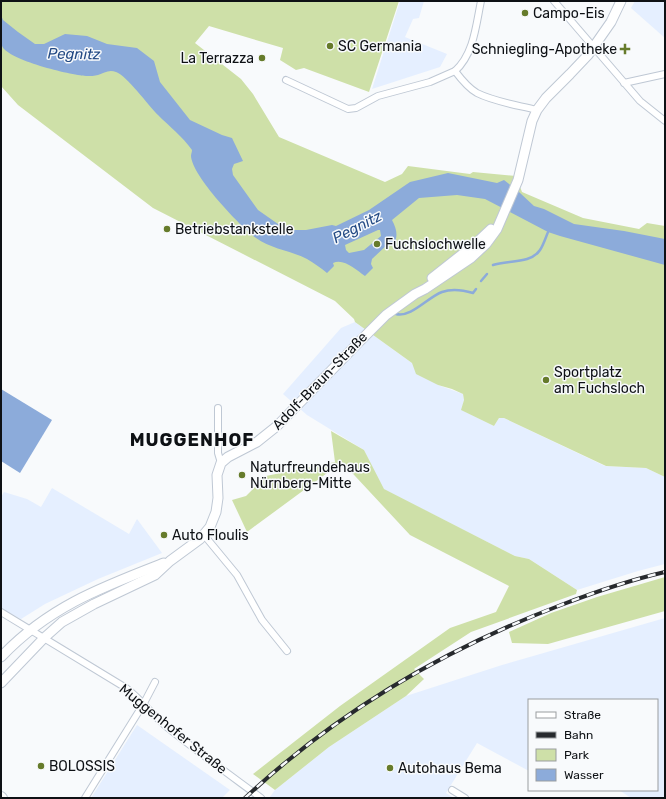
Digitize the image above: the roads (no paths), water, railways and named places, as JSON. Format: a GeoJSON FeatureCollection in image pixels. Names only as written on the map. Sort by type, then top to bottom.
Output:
{"type":"FeatureCollection","features":[{"type":"Feature","properties":{"kind":"main road","name":"Adolf-Braun-Straße"},"geometry":{"type":"LineString","coordinates":[[222,463],[228,457],[258,442],[277,426],[372,328],[483,238],[501,217],[515,187],[522,166],[532,121],[537,110],[546,98],[578,66],[593,47],[614,17],[621,1]]}},
{"type":"Feature","properties":{"kind":"main road"},"geometry":{"type":"LineString","coordinates":[[1,683],[58,624],[71,616],[155,575],[170,561],[196,543],[212,524],[216,512],[218,498],[217,475],[222,463]]}},
{"type":"Feature","properties":{"kind":"main road"},"geometry":{"type":"LineString","coordinates":[[1,657],[30,630],[54,612],[84,596],[170,561]]}},
{"type":"Feature","properties":{"kind":"street"},"geometry":{"type":"LineString","coordinates":[[286,80],[348,109],[356,108],[378,96],[430,82],[455,71],[462,64],[474,37],[482,1]]}},
{"type":"Feature","properties":{"kind":"street"},"geometry":{"type":"LineString","coordinates":[[554,1],[640,101],[665,121]]}},
{"type":"Feature","properties":{"kind":"street"},"geometry":{"type":"LineString","coordinates":[[455,71],[470,88],[477,93],[513,105],[537,110]]}},
{"type":"Feature","properties":{"kind":"street"},"geometry":{"type":"LineString","coordinates":[[624,83],[665,74]]}},
{"type":"Feature","properties":{"kind":"street"},"geometry":{"type":"LineString","coordinates":[[218,408],[218,452],[222,463]]}},
{"type":"Feature","properties":{"kind":"street"},"geometry":{"type":"LineString","coordinates":[[204,535],[237,575],[262,620],[287,651]]}},
{"type":"Feature","properties":{"kind":"street","name":"Muggenhofer Straße"},"geometry":{"type":"LineString","coordinates":[[1,612],[126,688],[144,703],[168,728],[261,798]]}},
{"type":"Feature","properties":{"kind":"street"},"geometry":{"type":"LineString","coordinates":[[85,798],[144,703],[154,682]]}},
{"type":"Feature","properties":{"kind":"street"},"geometry":{"type":"LineString","coordinates":[[452,790],[465,798]]}},
{"type":"Feature","properties":{"kind":"water","name":"Pegnitz"},"geometry":{"type":"Polygon","coordinates":[[[1,15],[3,20],[35,44],[44,44],[65,34],[87,36],[107,44],[137,48],[154,61],[160,82],[190,120],[232,138],[243,161],[234,164],[232,169],[233,175],[258,210],[278,224],[292,230],[306,230],[332,225],[336,226],[369,210],[410,182],[448,173],[497,183],[504,180],[534,206],[544,209],[574,224],[624,231],[665,239],[665,265],[548,232],[485,199],[457,195],[419,198],[392,220],[396,232],[394,245],[388,244],[372,259],[371,264],[373,268],[365,276],[350,265],[341,262],[333,263],[334,266],[327,273],[307,259],[262,242],[239,223],[199,176],[193,165],[191,156],[192,150],[121,75],[111,71],[95,76],[78,75],[40,66],[15,56],[2,46],[1,15]],[[380,230],[345,245],[346,250],[349,253],[364,250],[381,236],[380,230]]]}},
{"type":"Feature","properties":{"kind":"water"},"geometry":{"type":"Polygon","coordinates":[[[1,389],[52,420],[20,473],[1,461],[1,389]]]}},
{"type":"Feature","properties":{"kind":"waterway"},"geometry":{"type":"LineString","coordinates":[[493,265],[531,258],[540,250],[549,230]]}},
{"type":"Feature","properties":{"kind":"waterway"},"geometry":{"type":"LineString","coordinates":[[481,281],[487,274]]}},
{"type":"Feature","properties":{"kind":"waterway"},"geometry":{"type":"LineString","coordinates":[[396,314],[408,313],[442,292],[458,290],[473,293],[476,289]]}},
{"type":"Feature","properties":{"kind":"railway"},"geometry":{"type":"LineString","coordinates":[[245,798],[316,738],[354,711],[434,663],[518,622],[561,605],[587,595],[665,572]]}},
{"type":"Feature","properties":{"kind":"place","name":"Campo-Eis"},"geometry":{"type":"Point","coordinates":[525,13]}},
{"type":"Feature","properties":{"kind":"place","name":"SC Germania"},"geometry":{"type":"Point","coordinates":[330,46]}},
{"type":"Feature","properties":{"kind":"place","name":"Schniegling-Apotheke"},"geometry":{"type":"Point","coordinates":[625,49]}},
{"type":"Feature","properties":{"kind":"place","name":"La Terrazza"},"geometry":{"type":"Point","coordinates":[262,58]}},
{"type":"Feature","properties":{"kind":"place","name":"Betriebstankstelle"},"geometry":{"type":"Point","coordinates":[167,229]}},
{"type":"Feature","properties":{"kind":"place","name":"Fuchslochwelle"},"geometry":{"type":"Point","coordinates":[377,244]}},
{"type":"Feature","properties":{"kind":"place","name":"Sportplatz am Fuchsloch"},"geometry":{"type":"Point","coordinates":[546,380]}},
{"type":"Feature","properties":{"kind":"place","name":"Naturfreundehaus Nürnberg-Mitte"},"geometry":{"type":"Point","coordinates":[242,475]}},
{"type":"Feature","properties":{"kind":"place","name":"Auto Floulis"},"geometry":{"type":"Point","coordinates":[164,535]}},
{"type":"Feature","properties":{"kind":"place","name":"BOLOSSIS"},"geometry":{"type":"Point","coordinates":[41,766]}},
{"type":"Feature","properties":{"kind":"place","name":"Autohaus Bema"},"geometry":{"type":"Point","coordinates":[390,768]}},
{"type":"Feature","properties":{"kind":"district","name":"MUGGENHOF"},"geometry":{"type":"Point","coordinates":[192,440]}}]}
